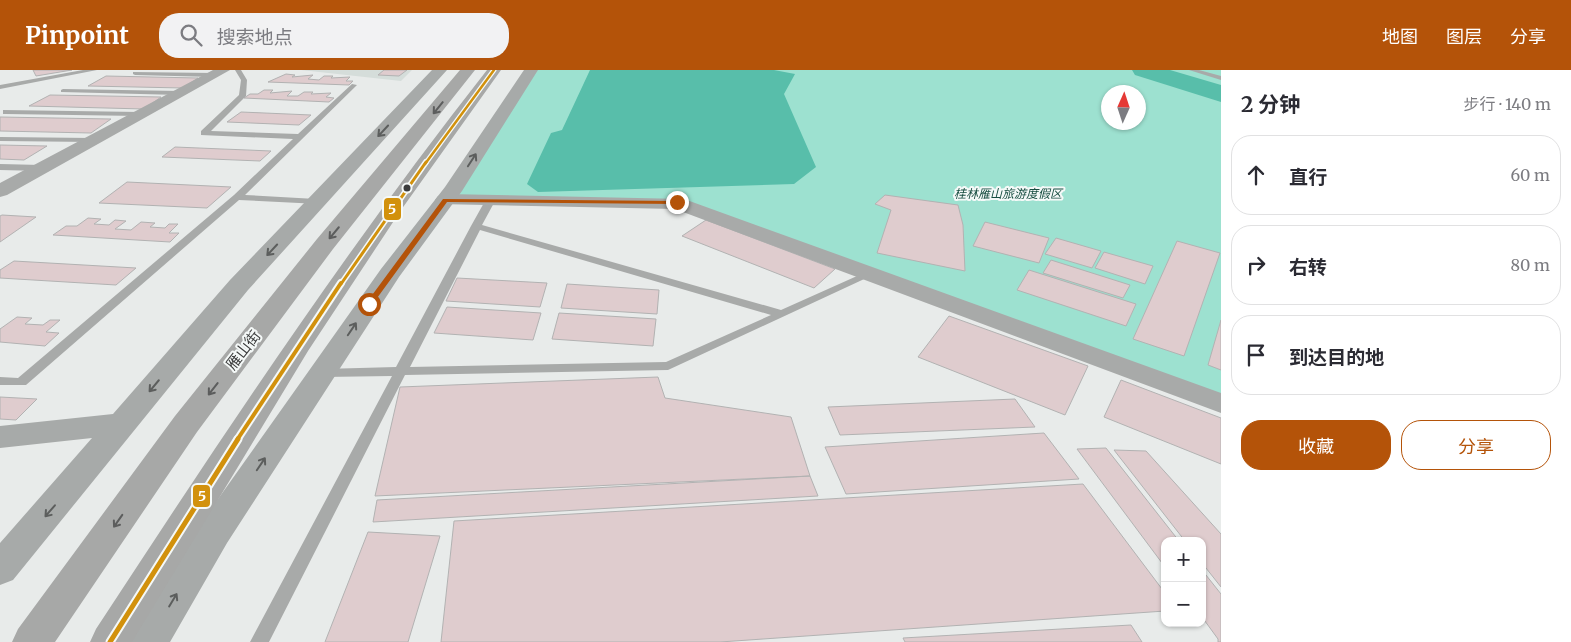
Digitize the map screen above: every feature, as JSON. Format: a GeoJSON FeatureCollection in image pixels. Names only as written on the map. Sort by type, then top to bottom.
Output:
{"type":"FeatureCollection","features":[{"type":"Feature","properties":{"kind":"highway","name":"雁山街"},"geometry":{"type":"LineString","coordinates":[[32,642],[186,424],[325,244],[468,70]]}},
{"type":"Feature","properties":{"kind":"highway"},"geometry":{"type":"LineString","coordinates":[[110,642],[266,393],[399,200],[494,70]]}},
{"type":"Feature","properties":{"kind":"street"},"geometry":{"type":"LineString","coordinates":[[0,569],[239,285],[440,70]]}},
{"type":"Feature","properties":{"kind":"street"},"geometry":{"type":"LineString","coordinates":[[148,642],[214,532],[389,274],[445,200],[530,70]]}},
{"type":"Feature","properties":{"kind":"street"},"geometry":{"type":"LineString","coordinates":[[0,191],[219,72]]}},
{"type":"Feature","properties":{"kind":"street"},"geometry":{"type":"LineString","coordinates":[[445,200],[677,202],[1221,403]]}},
{"type":"Feature","properties":{"kind":"street"},"geometry":{"type":"LineString","coordinates":[[0,437],[123,424]]}},
{"type":"Feature","properties":{"kind":"lane"},"geometry":{"type":"LineString","coordinates":[[0,87],[94,70]]}},
{"type":"Feature","properties":{"kind":"lane"},"geometry":{"type":"LineString","coordinates":[[238,70],[244,80],[242,96],[204,133],[301,137]]}},
{"type":"Feature","properties":{"kind":"lane"},"geometry":{"type":"LineString","coordinates":[[1192,70],[1221,78]]}},
{"type":"Feature","properties":{"kind":"lane"},"geometry":{"type":"LineString","coordinates":[[135,73],[219,72]]}},
{"type":"Feature","properties":{"kind":"lane"},"geometry":{"type":"LineString","coordinates":[[0,381],[21,382],[237,197],[354,85]]}},
{"type":"Feature","properties":{"kind":"lane"},"geometry":{"type":"LineString","coordinates":[[63,91],[180,93]]}},
{"type":"Feature","properties":{"kind":"lane"},"geometry":{"type":"LineString","coordinates":[[6,112],[140,114]]}},
{"type":"Feature","properties":{"kind":"lane"},"geometry":{"type":"LineString","coordinates":[[0,139],[92,140]]}},
{"type":"Feature","properties":{"kind":"lane"},"geometry":{"type":"LineString","coordinates":[[0,167],[41,168]]}},
{"type":"Feature","properties":{"kind":"lane"},"geometry":{"type":"LineString","coordinates":[[237,197],[316,202]]}},
{"type":"Feature","properties":{"kind":"lane"},"geometry":{"type":"LineString","coordinates":[[259,642],[490,200]]}},
{"type":"Feature","properties":{"kind":"lane"},"geometry":{"type":"LineString","coordinates":[[476,226],[782,314]]}},
{"type":"Feature","properties":{"kind":"lane"},"geometry":{"type":"LineString","coordinates":[[323,373],[668,366],[870,274]]}},
{"type":"Feature","properties":{"kind":"shaded area"},"geometry":{"type":"Polygon","coordinates":[[[301,70],[412,70],[401,81],[301,70]]]}},
{"type":"Feature","properties":{"kind":"shaded area"},"geometry":{"type":"Polygon","coordinates":[[[590,70],[774,70],[795,74],[784,94],[816,167],[794,184],[538,192],[527,184],[551,133],[562,130],[590,70]]]}},
{"type":"Feature","properties":{"kind":"green space","name":"桂林雁山旅游度假区"},"geometry":{"type":"Polygon","coordinates":[[[531,70],[1221,70],[1221,403],[677,203],[445,200],[531,70]]]}},
{"type":"Feature","properties":{"kind":"building"},"geometry":{"type":"Polygon","coordinates":[[[33,70],[72,70],[36,76],[33,70]]]}},
{"type":"Feature","properties":{"kind":"building"},"geometry":{"type":"Polygon","coordinates":[[[384,70],[407,70],[399,76],[378,75],[384,70]]]}},
{"type":"Feature","properties":{"kind":"building"},"geometry":{"type":"Polygon","coordinates":[[[286,74],[295,75],[292,77],[313,75],[308,79],[319,80],[324,76],[333,76],[331,78],[350,77],[346,81],[353,81],[349,85],[268,82],[286,74]]]}},
{"type":"Feature","properties":{"kind":"building"},"geometry":{"type":"Polygon","coordinates":[[[106,76],[198,78],[183,88],[88,86],[106,76]]]}},
{"type":"Feature","properties":{"kind":"building"},"geometry":{"type":"Polygon","coordinates":[[[264,90],[273,90],[270,93],[292,91],[287,96],[298,96],[304,92],[313,92],[311,94],[331,93],[326,97],[334,98],[329,102],[244,98],[264,90]]]}},
{"type":"Feature","properties":{"kind":"building"},"geometry":{"type":"Polygon","coordinates":[[[50,95],[161,97],[144,109],[29,106],[50,95]]]}},
{"type":"Feature","properties":{"kind":"building"},"geometry":{"type":"Polygon","coordinates":[[[241,112],[311,115],[299,125],[227,122],[241,112]]]}},
{"type":"Feature","properties":{"kind":"building"},"geometry":{"type":"Polygon","coordinates":[[[0,117],[111,119],[91,133],[0,131],[0,117]]]}},
{"type":"Feature","properties":{"kind":"building"},"geometry":{"type":"Polygon","coordinates":[[[0,145],[47,146],[24,160],[0,159],[0,145]]]}},
{"type":"Feature","properties":{"kind":"building"},"geometry":{"type":"Polygon","coordinates":[[[175,147],[271,151],[260,161],[162,157],[175,147]]]}},
{"type":"Feature","properties":{"kind":"building"},"geometry":{"type":"Polygon","coordinates":[[[127,182],[231,187],[207,208],[99,203],[127,182]]]}},
{"type":"Feature","properties":{"kind":"building"},"geometry":{"type":"Polygon","coordinates":[[[885,195],[958,205],[963,225],[965,271],[877,253],[891,210],[875,204],[885,195]]]}},
{"type":"Feature","properties":{"kind":"building"},"geometry":{"type":"Polygon","coordinates":[[[0,216],[36,217],[0,242],[0,216]]]}},
{"type":"Feature","properties":{"kind":"building"},"geometry":{"type":"Polygon","coordinates":[[[88,218],[101,219],[94,224],[109,225],[115,220],[126,221],[115,229],[131,230],[141,222],[155,223],[150,227],[165,228],[169,224],[178,224],[169,233],[179,233],[170,242],[53,235],[66,226],[77,226],[88,218]]]}},
{"type":"Feature","properties":{"kind":"building"},"geometry":{"type":"Polygon","coordinates":[[[706,220],[835,269],[814,288],[682,236],[706,220]]]}},
{"type":"Feature","properties":{"kind":"building"},"geometry":{"type":"Polygon","coordinates":[[[985,222],[1049,238],[1039,263],[973,246],[985,222]]]}},
{"type":"Feature","properties":{"kind":"building"},"geometry":{"type":"Polygon","coordinates":[[[1056,238],[1101,251],[1092,268],[1045,254],[1056,238]]]}},
{"type":"Feature","properties":{"kind":"building"},"geometry":{"type":"Polygon","coordinates":[[[1177,241],[1220,253],[1184,356],[1133,339],[1177,241]]]}},
{"type":"Feature","properties":{"kind":"building"},"geometry":{"type":"Polygon","coordinates":[[[1104,252],[1153,266],[1145,284],[1095,268],[1104,252]]]}},
{"type":"Feature","properties":{"kind":"building"},"geometry":{"type":"Polygon","coordinates":[[[1051,260],[1130,285],[1123,298],[1043,273],[1051,260]]]}},
{"type":"Feature","properties":{"kind":"building"},"geometry":{"type":"Polygon","coordinates":[[[14,261],[136,268],[116,285],[0,278],[0,270],[14,261]]]}},
{"type":"Feature","properties":{"kind":"building"},"geometry":{"type":"Polygon","coordinates":[[[1029,270],[1136,304],[1126,326],[1017,290],[1029,270]]]}},
{"type":"Feature","properties":{"kind":"building"},"geometry":{"type":"Polygon","coordinates":[[[457,278],[547,283],[540,307],[446,301],[457,278]]]}},
{"type":"Feature","properties":{"kind":"building"},"geometry":{"type":"Polygon","coordinates":[[[567,284],[659,290],[657,314],[561,308],[567,284]]]}},
{"type":"Feature","properties":{"kind":"building"},"geometry":{"type":"Polygon","coordinates":[[[447,307],[541,313],[533,340],[434,333],[447,307]]]}},
{"type":"Feature","properties":{"kind":"building"},"geometry":{"type":"Polygon","coordinates":[[[559,313],[656,319],[653,346],[552,339],[559,313]]]}},
{"type":"Feature","properties":{"kind":"building"},"geometry":{"type":"Polygon","coordinates":[[[949,316],[1088,366],[1065,415],[918,357],[949,316]]]}},
{"type":"Feature","properties":{"kind":"building"},"geometry":{"type":"Polygon","coordinates":[[[17,317],[32,318],[25,324],[43,325],[50,320],[60,320],[46,332],[59,333],[45,346],[0,342],[0,329],[17,317]]]}},
{"type":"Feature","properties":{"kind":"building"},"geometry":{"type":"Polygon","coordinates":[[[1221,320],[1221,370],[1208,365],[1221,320]]]}},
{"type":"Feature","properties":{"kind":"building"},"geometry":{"type":"Polygon","coordinates":[[[658,377],[665,398],[791,417],[810,476],[375,496],[400,387],[658,377]]]}},
{"type":"Feature","properties":{"kind":"building"},"geometry":{"type":"Polygon","coordinates":[[[1121,380],[1221,418],[1221,464],[1104,417],[1121,380]]]}},
{"type":"Feature","properties":{"kind":"building"},"geometry":{"type":"Polygon","coordinates":[[[0,397],[37,399],[16,420],[0,419],[0,397]]]}},
{"type":"Feature","properties":{"kind":"building"},"geometry":{"type":"Polygon","coordinates":[[[1015,399],[1035,427],[840,435],[828,407],[1015,399]]]}},
{"type":"Feature","properties":{"kind":"building"},"geometry":{"type":"Polygon","coordinates":[[[1044,433],[1079,479],[846,494],[825,447],[1044,433]]]}},
{"type":"Feature","properties":{"kind":"building"},"geometry":{"type":"Polygon","coordinates":[[[1106,448],[1176,537],[1161,537],[1161,562],[1077,449],[1106,448]]]}},
{"type":"Feature","properties":{"kind":"building"},"geometry":{"type":"Polygon","coordinates":[[[1114,450],[1146,451],[1221,534],[1221,587],[1206,568],[1206,537],[1182,537],[1114,450]]]}},
{"type":"Feature","properties":{"kind":"building"},"geometry":{"type":"Polygon","coordinates":[[[810,476],[818,496],[373,522],[377,500],[810,476]]]}},
{"type":"Feature","properties":{"kind":"building"},"geometry":{"type":"Polygon","coordinates":[[[1083,484],[1161,588],[1161,611],[720,642],[441,642],[454,521],[1083,484]]]}},
{"type":"Feature","properties":{"kind":"building"},"geometry":{"type":"Polygon","coordinates":[[[368,532],[440,536],[408,642],[325,642],[368,532]]]}},
{"type":"Feature","properties":{"kind":"building"},"geometry":{"type":"Polygon","coordinates":[[[1206,575],[1221,594],[1221,642],[1218,642],[1218,639],[1206,622],[1206,575]]]}},
{"type":"Feature","properties":{"kind":"building"},"geometry":{"type":"Polygon","coordinates":[[[1131,625],[1142,642],[905,642],[903,638],[1131,625]]]}},
{"type":"Feature","properties":{"kind":"waterway"},"geometry":{"type":"LineString","coordinates":[[1144,70],[1221,94]]}},
{"type":"Feature","properties":{"kind":"transit line","name":"5"},"geometry":{"type":"LineString","coordinates":[[110,642],[248,424],[343,280],[392,209],[494,70]]}},
{"type":"Feature","properties":{"kind":"route"},"geometry":{"type":"LineString","coordinates":[[369,304],[389,274],[445,200],[677,202]]}}]}
